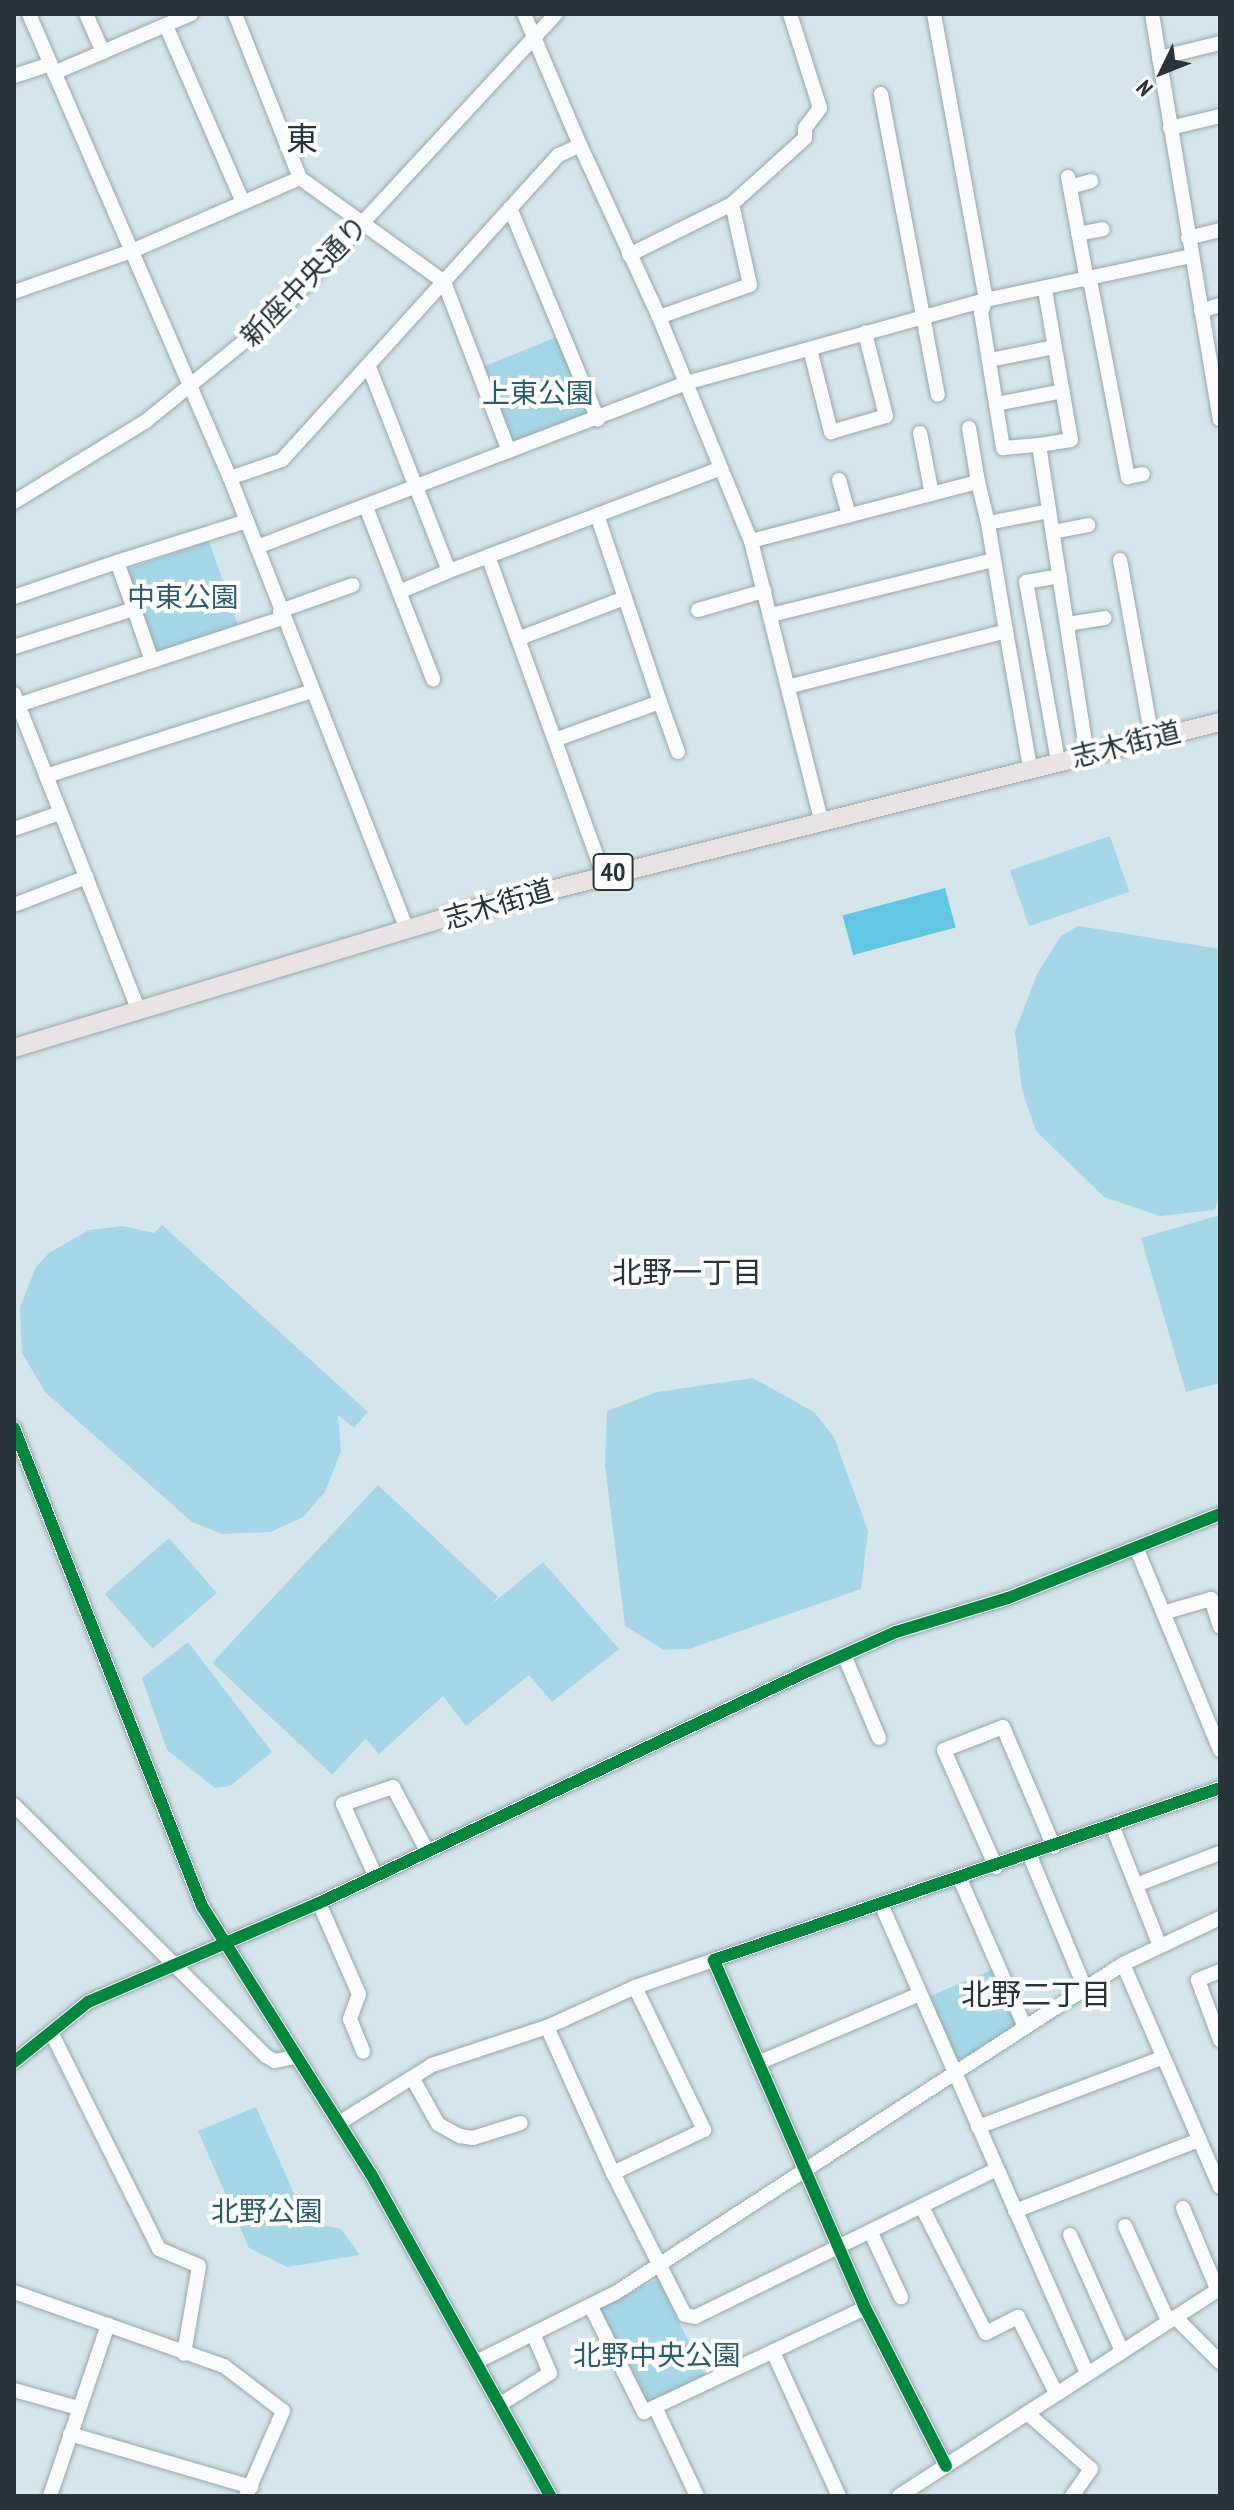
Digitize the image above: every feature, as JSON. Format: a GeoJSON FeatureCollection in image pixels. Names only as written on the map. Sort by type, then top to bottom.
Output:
{"type":"FeatureCollection","features":[{"type":"Feature","properties":{"kind":"main road","name":"志木街道"},"geometry":{"type":"LineString","coordinates":[[14,1048],[138,1008],[603,874],[1220,722]]}},
{"type":"Feature","properties":{"kind":"street"},"geometry":{"type":"LineString","coordinates":[[29,14],[230,478],[407,929]]}},
{"type":"Feature","properties":{"kind":"street"},"geometry":{"type":"LineString","coordinates":[[86,14],[103,52]]}},
{"type":"Feature","properties":{"kind":"street"},"geometry":{"type":"LineString","coordinates":[[14,76],[103,52],[191,14]]}},
{"type":"Feature","properties":{"kind":"street"},"geometry":{"type":"LineString","coordinates":[[235,14],[300,178],[444,282],[509,451]]}},
{"type":"Feature","properties":{"kind":"street"},"geometry":{"type":"LineString","coordinates":[[524,14],[659,317],[751,541],[791,686],[821,820]]}},
{"type":"Feature","properties":{"kind":"street","name":"新座中央通り"},"geometry":{"type":"LineString","coordinates":[[14,502],[104,449],[191,387],[278,314],[556,14]]}},
{"type":"Feature","properties":{"kind":"street"},"geometry":{"type":"LineString","coordinates":[[629,255],[732,204],[805,138],[805,128],[820,108],[790,14]]}},
{"type":"Feature","properties":{"kind":"street"},"geometry":{"type":"LineString","coordinates":[[934,14],[986,300],[981,312],[1003,448],[1071,440],[1045,290]]}},
{"type":"Feature","properties":{"kind":"street"},"geometry":{"type":"LineString","coordinates":[[1152,14],[1201,311],[1214,350],[1220,419]]}},
{"type":"Feature","properties":{"kind":"street"},"geometry":{"type":"LineString","coordinates":[[166,26],[243,202]]}},
{"type":"Feature","properties":{"kind":"street"},"geometry":{"type":"LineString","coordinates":[[1159,58],[1220,43]]}},
{"type":"Feature","properties":{"kind":"street"},"geometry":{"type":"LineString","coordinates":[[881,94],[938,395]]}},
{"type":"Feature","properties":{"kind":"street"},"geometry":{"type":"LineString","coordinates":[[1170,128],[1220,116]]}},
{"type":"Feature","properties":{"kind":"street"},"geometry":{"type":"LineString","coordinates":[[230,478],[282,460],[559,155],[580,145]]}},
{"type":"Feature","properties":{"kind":"street"},"geometry":{"type":"LineString","coordinates":[[14,292],[132,251],[300,178]]}},
{"type":"Feature","properties":{"kind":"street"},"geometry":{"type":"LineString","coordinates":[[1091,181],[1069,182],[1078,234],[1128,477],[1143,474]]}},
{"type":"Feature","properties":{"kind":"street"},"geometry":{"type":"LineString","coordinates":[[659,317],[750,285],[732,204]]}},
{"type":"Feature","properties":{"kind":"street"},"geometry":{"type":"LineString","coordinates":[[510,208],[598,419]]}},
{"type":"Feature","properties":{"kind":"street"},"geometry":{"type":"LineString","coordinates":[[1078,234],[1103,229]]}},
{"type":"Feature","properties":{"kind":"street"},"geometry":{"type":"LineString","coordinates":[[1188,238],[1220,230]]}},
{"type":"Feature","properties":{"kind":"street"},"geometry":{"type":"LineString","coordinates":[[257,547],[686,383],[986,300],[1045,290],[1191,256]]}},
{"type":"Feature","properties":{"kind":"street"},"geometry":{"type":"LineString","coordinates":[[1201,311],[1220,305]]}},
{"type":"Feature","properties":{"kind":"street"},"geometry":{"type":"LineString","coordinates":[[810,349],[831,432],[886,416],[865,333]]}},
{"type":"Feature","properties":{"kind":"street"},"geometry":{"type":"LineString","coordinates":[[990,360],[1054,347]]}},
{"type":"Feature","properties":{"kind":"street"},"geometry":{"type":"LineString","coordinates":[[369,367],[449,571]]}},
{"type":"Feature","properties":{"kind":"street"},"geometry":{"type":"LineString","coordinates":[[996,404],[1063,391]]}},
{"type":"Feature","properties":{"kind":"street"},"geometry":{"type":"LineString","coordinates":[[969,428],[1030,767]]}},
{"type":"Feature","properties":{"kind":"street"},"geometry":{"type":"LineString","coordinates":[[920,433],[932,494]]}},
{"type":"Feature","properties":{"kind":"street"},"geometry":{"type":"LineString","coordinates":[[1039,445],[1087,754]]}},
{"type":"Feature","properties":{"kind":"street"},"geometry":{"type":"LineString","coordinates":[[399,592],[719,469]]}},
{"type":"Feature","properties":{"kind":"street"},"geometry":{"type":"LineString","coordinates":[[839,480],[849,516]]}},
{"type":"Feature","properties":{"kind":"street"},"geometry":{"type":"LineString","coordinates":[[751,541],[978,482]]}},
{"type":"Feature","properties":{"kind":"street"},"geometry":{"type":"LineString","coordinates":[[366,507],[433,679]]}},
{"type":"Feature","properties":{"kind":"street"},"geometry":{"type":"LineString","coordinates":[[988,523],[1049,511]]}},
{"type":"Feature","properties":{"kind":"street"},"geometry":{"type":"LineString","coordinates":[[597,515],[678,752]]}},
{"type":"Feature","properties":{"kind":"street"},"geometry":{"type":"LineString","coordinates":[[14,597],[247,521]]}},
{"type":"Feature","properties":{"kind":"street"},"geometry":{"type":"LineString","coordinates":[[1053,532],[1088,525]]}},
{"type":"Feature","properties":{"kind":"street"},"geometry":{"type":"LineString","coordinates":[[488,556],[557,739],[603,874]]}},
{"type":"Feature","properties":{"kind":"street"},"geometry":{"type":"LineString","coordinates":[[771,615],[993,560]]}},
{"type":"Feature","properties":{"kind":"street"},"geometry":{"type":"LineString","coordinates":[[1120,560],[1152,737]]}},
{"type":"Feature","properties":{"kind":"street"},"geometry":{"type":"LineString","coordinates":[[117,562],[152,661]]}},
{"type":"Feature","properties":{"kind":"street"},"geometry":{"type":"LineString","coordinates":[[1058,761],[1026,582],[1059,576]]}},
{"type":"Feature","properties":{"kind":"street"},"geometry":{"type":"LineString","coordinates":[[138,1008],[16,700],[152,661],[353,585]]}},
{"type":"Feature","properties":{"kind":"street"},"geometry":{"type":"LineString","coordinates":[[698,610],[764,591]]}},
{"type":"Feature","properties":{"kind":"street"},"geometry":{"type":"LineString","coordinates":[[520,638],[625,598]]}},
{"type":"Feature","properties":{"kind":"street"},"geometry":{"type":"LineString","coordinates":[[14,647],[134,609]]}},
{"type":"Feature","properties":{"kind":"street"},"geometry":{"type":"LineString","coordinates":[[1067,624],[1105,618]]}},
{"type":"Feature","properties":{"kind":"street"},"geometry":{"type":"LineString","coordinates":[[791,686],[1006,631]]}},
{"type":"Feature","properties":{"kind":"street"},"geometry":{"type":"LineString","coordinates":[[46,776],[312,691]]}},
{"type":"Feature","properties":{"kind":"street"},"geometry":{"type":"LineString","coordinates":[[557,739],[660,702]]}},
{"type":"Feature","properties":{"kind":"street"},"geometry":{"type":"LineString","coordinates":[[14,743],[30,737]]}},
{"type":"Feature","properties":{"kind":"street"},"geometry":{"type":"LineString","coordinates":[[14,829],[60,813]]}},
{"type":"Feature","properties":{"kind":"street"},"geometry":{"type":"LineString","coordinates":[[14,905],[87,877]]}},
{"type":"Feature","properties":{"kind":"street"},"geometry":{"type":"LineString","coordinates":[[14,1428],[168,1829],[222,1943],[339,2123],[550,2496]]}},
{"type":"Feature","properties":{"kind":"street"},"geometry":{"type":"LineString","coordinates":[[14,2062],[88,2002],[319,1903],[844,1655],[1220,1514]]}},
{"type":"Feature","properties":{"kind":"street"},"geometry":{"type":"LineString","coordinates":[[1136,1547],[1219,1742]]}},
{"type":"Feature","properties":{"kind":"street"},"geometry":{"type":"LineString","coordinates":[[1166,1612],[1211,1599],[1220,1627]]}},
{"type":"Feature","properties":{"kind":"street"},"geometry":{"type":"LineString","coordinates":[[844,1655],[879,1738]]}},
{"type":"Feature","properties":{"kind":"street"},"geometry":{"type":"LineString","coordinates":[[996,1867],[944,1750],[1003,1727],[1054,1847]]}},
{"type":"Feature","properties":{"kind":"street"},"geometry":{"type":"LineString","coordinates":[[375,1875],[343,1804],[393,1787],[427,1851]]}},
{"type":"Feature","properties":{"kind":"street"},"geometry":{"type":"LineString","coordinates":[[339,2123],[432,2065],[547,2027],[635,1987],[1030,1856],[1220,1788]]}},
{"type":"Feature","properties":{"kind":"street"},"geometry":{"type":"LineString","coordinates":[[14,1805],[266,2056],[275,2061],[296,2057]]}},
{"type":"Feature","properties":{"kind":"street"},"geometry":{"type":"LineString","coordinates":[[1112,1825],[1159,1944]]}},
{"type":"Feature","properties":{"kind":"street"},"geometry":{"type":"LineString","coordinates":[[1136,1885],[1220,1853]]}},
{"type":"Feature","properties":{"kind":"street"},"geometry":{"type":"LineString","coordinates":[[1030,1856],[1085,1988]]}},
{"type":"Feature","properties":{"kind":"street"},"geometry":{"type":"LineString","coordinates":[[960,1879],[1025,2027]]}},
{"type":"Feature","properties":{"kind":"street"},"geometry":{"type":"LineString","coordinates":[[319,1903],[359,1994],[350,2019],[363,2051]]}},
{"type":"Feature","properties":{"kind":"street"},"geometry":{"type":"LineString","coordinates":[[881,1904],[995,2170],[1087,2373]]}},
{"type":"Feature","properties":{"kind":"street"},"geometry":{"type":"LineString","coordinates":[[476,2362],[591,2307],[660,2266],[1123,1964],[1159,1944],[1220,1918]]}},
{"type":"Feature","properties":{"kind":"street"},"geometry":{"type":"LineString","coordinates":[[714,1960],[865,2308],[946,2466]]}},
{"type":"Feature","properties":{"kind":"street"},"geometry":{"type":"LineString","coordinates":[[1123,1964],[1220,2187]]}},
{"type":"Feature","properties":{"kind":"street"},"geometry":{"type":"LineString","coordinates":[[1220,1971],[1198,1980],[1220,2040]]}},
{"type":"Feature","properties":{"kind":"street"},"geometry":{"type":"LineString","coordinates":[[613,2173],[704,2130],[635,1987]]}},
{"type":"Feature","properties":{"kind":"street"},"geometry":{"type":"LineString","coordinates":[[758,2063],[920,1994]]}},
{"type":"Feature","properties":{"kind":"street"},"geometry":{"type":"LineString","coordinates":[[547,2027],[613,2173],[685,2315],[695,2317],[995,2170]]}},
{"type":"Feature","properties":{"kind":"street"},"geometry":{"type":"LineString","coordinates":[[51,2032],[159,2249],[199,2266],[184,2354]]}},
{"type":"Feature","properties":{"kind":"street"},"geometry":{"type":"LineString","coordinates":[[978,2127],[1162,2058]]}},
{"type":"Feature","properties":{"kind":"street"},"geometry":{"type":"LineString","coordinates":[[413,2079],[438,2124],[460,2136],[473,2138],[521,2123]]}},
{"type":"Feature","properties":{"kind":"street"},"geometry":{"type":"LineString","coordinates":[[1015,2211],[1199,2140]]}},
{"type":"Feature","properties":{"kind":"street"},"geometry":{"type":"LineString","coordinates":[[922,2207],[986,2333],[1018,2317],[1056,2393]]}},
{"type":"Feature","properties":{"kind":"street"},"geometry":{"type":"LineString","coordinates":[[899,2496],[1218,2288],[1183,2208]]}},
{"type":"Feature","properties":{"kind":"street"},"geometry":{"type":"LineString","coordinates":[[1125,2226],[1171,2319],[1220,2362]]}},
{"type":"Feature","properties":{"kind":"street"},"geometry":{"type":"LineString","coordinates":[[871,2233],[901,2297]]}},
{"type":"Feature","properties":{"kind":"street"},"geometry":{"type":"LineString","coordinates":[[1070,2235],[1122,2351]]}},
{"type":"Feature","properties":{"kind":"street"},"geometry":{"type":"LineString","coordinates":[[14,2292],[224,2366],[283,2411],[249,2492],[70,2434]]}},
{"type":"Feature","properties":{"kind":"street"},"geometry":{"type":"LineString","coordinates":[[591,2307],[639,2410],[655,2407],[865,2308]]}},
{"type":"Feature","properties":{"kind":"street"},"geometry":{"type":"LineString","coordinates":[[50,2496],[108,2325]]}},
{"type":"Feature","properties":{"kind":"street"},"geometry":{"type":"LineString","coordinates":[[499,2405],[550,2373],[534,2336]]}},
{"type":"Feature","properties":{"kind":"street"},"geometry":{"type":"LineString","coordinates":[[773,2352],[839,2496]]}},
{"type":"Feature","properties":{"kind":"street"},"geometry":{"type":"LineString","coordinates":[[14,2390],[78,2408]]}},
{"type":"Feature","properties":{"kind":"street"},"geometry":{"type":"LineString","coordinates":[[655,2407],[697,2496]]}},
{"type":"Feature","properties":{"kind":"street"},"geometry":{"type":"LineString","coordinates":[[1027,2413],[1091,2469],[1072,2496]]}},
{"type":"Feature","properties":{"kind":"green space","name":"上東公園"},"geometry":{"type":"Polygon","coordinates":[[[564,334],[598,419],[513,454],[479,368],[564,334]]]}},
{"type":"Feature","properties":{"kind":"green space","name":"中東公園"},"geometry":{"type":"Polygon","coordinates":[[[209,541],[238,626],[155,655],[126,570],[209,541]]]}},
{"type":"Feature","properties":{"kind":"green space"},"geometry":{"type":"Polygon","coordinates":[[[1110,836],[1129,892],[1029,926],[1010,871],[1110,836]]]}},
{"type":"Feature","properties":{"kind":"green space"},"geometry":{"type":"Polygon","coordinates":[[[1078,926],[1220,949],[1220,1190],[1215,1210],[1160,1216],[1104,1197],[1036,1131],[1022,1090],[1015,1032],[1037,974],[1061,936],[1078,926]]]}},
{"type":"Feature","properties":{"kind":"green space"},"geometry":{"type":"Polygon","coordinates":[[[1220,1215],[1220,1383],[1186,1392],[1141,1238],[1220,1215]]]}},
{"type":"Feature","properties":{"kind":"green space"},"geometry":{"type":"Polygon","coordinates":[[[162,1225],[368,1412],[354,1428],[338,1415],[341,1451],[325,1492],[303,1517],[271,1532],[222,1534],[192,1522],[45,1392],[22,1353],[20,1307],[36,1267],[49,1253],[89,1230],[123,1226],[154,1233],[162,1225]]]}},
{"type":"Feature","properties":{"kind":"green space"},"geometry":{"type":"Polygon","coordinates":[[[753,1378],[814,1412],[834,1437],[868,1531],[861,1589],[689,1649],[664,1650],[625,1626],[605,1465],[607,1411],[657,1392],[753,1378]]]}},
{"type":"Feature","properties":{"kind":"green space"},"geometry":{"type":"Polygon","coordinates":[[[378,1485],[498,1597],[332,1775],[212,1663],[378,1485]]]}},
{"type":"Feature","properties":{"kind":"green space"},"geometry":{"type":"Polygon","coordinates":[[[169,1538],[217,1593],[153,1649],[105,1594],[169,1538]]]}},
{"type":"Feature","properties":{"kind":"green space"},"geometry":{"type":"Polygon","coordinates":[[[543,1562],[619,1649],[552,1702],[529,1675],[466,1726],[443,1696],[379,1754],[350,1720],[543,1562]]]}},
{"type":"Feature","properties":{"kind":"green space"},"geometry":{"type":"Polygon","coordinates":[[[188,1642],[272,1752],[230,1786],[215,1788],[167,1750],[142,1678],[188,1642]]]}},
{"type":"Feature","properties":{"kind":"green space"},"geometry":{"type":"Polygon","coordinates":[[[994,1969],[1018,2025],[956,2065],[928,1997],[994,1969]]]}},
{"type":"Feature","properties":{"kind":"green space","name":"北野公園"},"geometry":{"type":"Polygon","coordinates":[[[256,2107],[306,2221],[341,2229],[360,2255],[287,2267],[249,2248],[198,2131],[256,2107]]]}},
{"type":"Feature","properties":{"kind":"green space","name":"北野中央公園"},"geometry":{"type":"Polygon","coordinates":[[[658,2279],[705,2375],[645,2405],[598,2308],[658,2279]]]}},
{"type":"Feature","properties":{"kind":"water"},"geometry":{"type":"Polygon","coordinates":[[[945,888],[956,928],[853,955],[843,915],[945,888]]]}},
{"type":"Feature","properties":{"kind":"cycle path"},"geometry":{"type":"LineString","coordinates":[[14,1428],[202,1906],[371,2174],[550,2496]]}},
{"type":"Feature","properties":{"kind":"cycle path"},"geometry":{"type":"LineString","coordinates":[[14,2062],[88,2002],[319,1903],[808,1671],[896,1632],[1008,1598],[1220,1514]]}},
{"type":"Feature","properties":{"kind":"cycle path"},"geometry":{"type":"LineString","coordinates":[[946,2466],[865,2308],[714,1960],[1220,1788]]}},
{"type":"Feature","properties":{"kind":"district","name":"東"},"geometry":{"type":"Point","coordinates":[302,138]}},
{"type":"Feature","properties":{"kind":"district","name":"北野一丁目"},"geometry":{"type":"Point","coordinates":[687,1272]}},
{"type":"Feature","properties":{"kind":"district","name":"北野二丁目"},"geometry":{"type":"Point","coordinates":[1036,1994]}}]}
